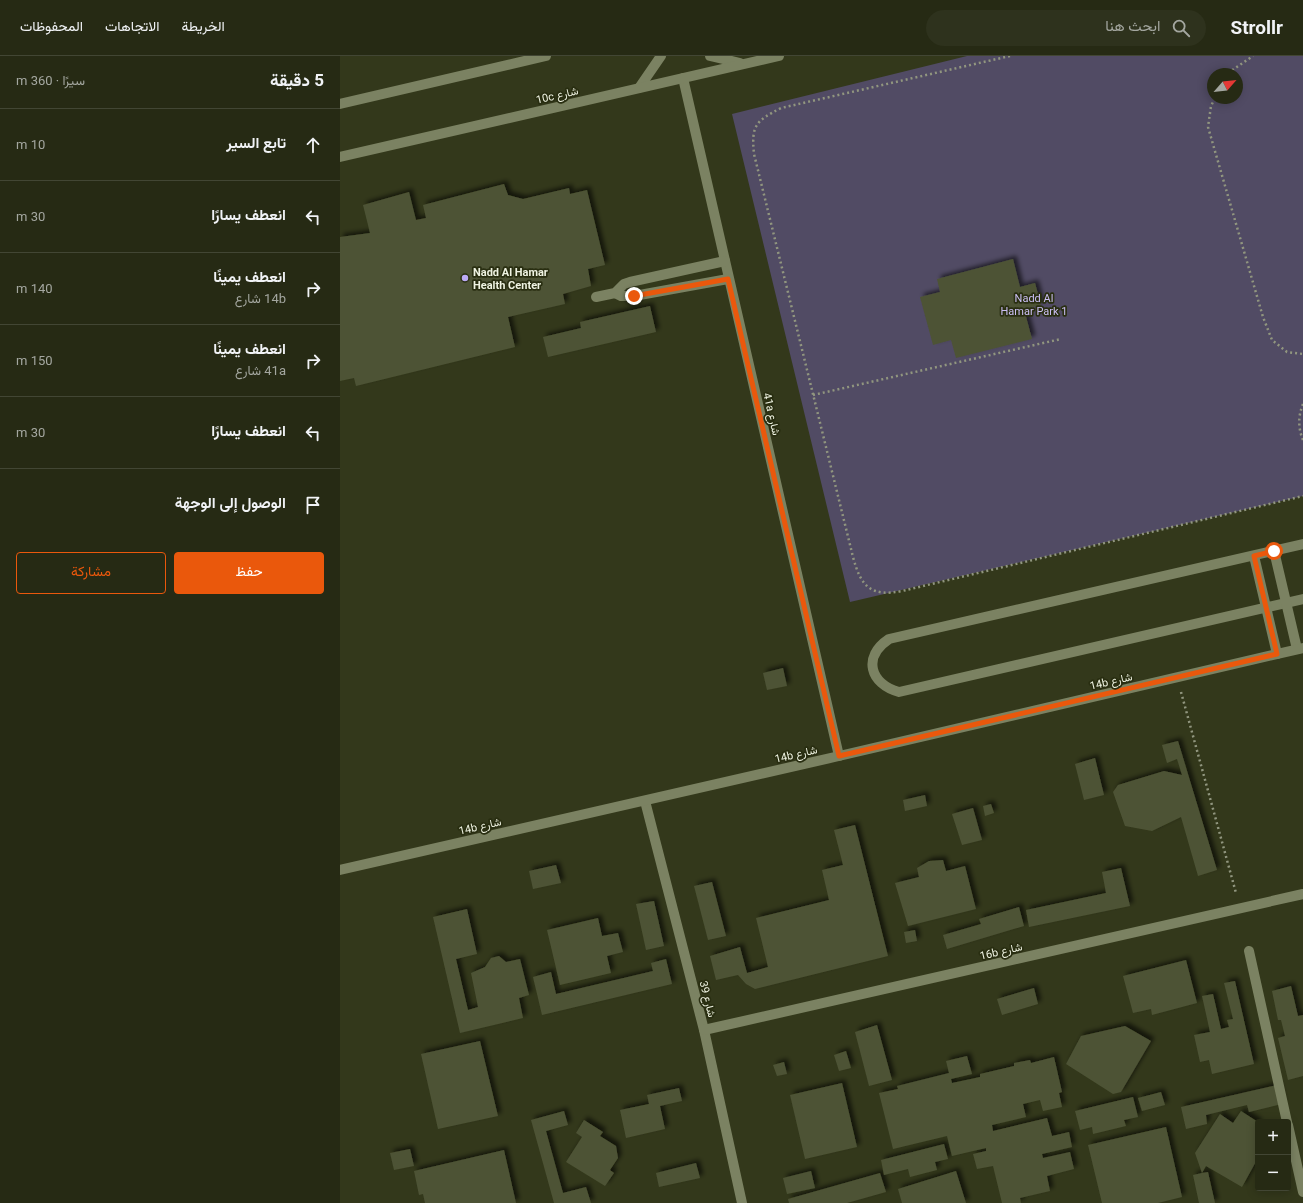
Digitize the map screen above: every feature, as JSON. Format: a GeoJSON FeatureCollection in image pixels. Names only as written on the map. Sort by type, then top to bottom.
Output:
{"type":"FeatureCollection","features":[{"type":"Feature","properties":{"kind":"street"},"geometry":{"type":"LineString","coordinates":[[340,104],[546,56]]}},
{"type":"Feature","properties":{"kind":"street"},"geometry":{"type":"LineString","coordinates":[[639,88],[661,56]]}},
{"type":"Feature","properties":{"kind":"street"},"geometry":{"type":"LineString","coordinates":[[710,56],[744,64]]}},
{"type":"Feature","properties":{"kind":"street","name":"10c شارع"},"geometry":{"type":"LineString","coordinates":[[340,157],[779,56]]}},
{"type":"Feature","properties":{"kind":"street","name":"41a شارع"},"geometry":{"type":"LineString","coordinates":[[683,78],[728,279],[839,756]]}},
{"type":"Feature","properties":{"kind":"street"},"geometry":{"type":"LineString","coordinates":[[615,293],[624,284],[630,282],[725,261]]}},
{"type":"Feature","properties":{"kind":"street"},"geometry":{"type":"LineString","coordinates":[[596,297],[615,293],[628,297],[728,279]]}},
{"type":"Feature","properties":{"kind":"street"},"geometry":{"type":"LineString","coordinates":[[1303,544],[889,639],[879,646],[873,657],[873,669],[878,681],[888,689],[900,692],[1303,599]]}},
{"type":"Feature","properties":{"kind":"street"},"geometry":{"type":"LineString","coordinates":[[1274,551],[1286,603],[1300,648]]}},
{"type":"Feature","properties":{"kind":"street"},"geometry":{"type":"LineString","coordinates":[[1254,556],[1277,654]]}},
{"type":"Feature","properties":{"kind":"street","name":"14b شارع"},"geometry":{"type":"LineString","coordinates":[[340,870],[1177,678],[1300,648]]}},
{"type":"Feature","properties":{"kind":"street","name":"شارع 39"},"geometry":{"type":"LineString","coordinates":[[645,801],[704,1030],[742,1203]]}},
{"type":"Feature","properties":{"kind":"street","name":"16b شارع"},"geometry":{"type":"LineString","coordinates":[[704,1030],[1303,894]]}},
{"type":"Feature","properties":{"kind":"street"},"geometry":{"type":"LineString","coordinates":[[1249,951],[1286,1119]]}},
{"type":"Feature","properties":{"kind":"street"},"geometry":{"type":"LineString","coordinates":[[1291,1138],[1303,1192]]}},
{"type":"Feature","properties":{"kind":"path"},"geometry":{"type":"LineString","coordinates":[[1010,56],[781,108],[767,115],[757,124],[752,136],[754,154],[857,572],[865,586],[878,593],[902,591],[1303,496]]}},
{"type":"Feature","properties":{"kind":"path"},"geometry":{"type":"LineString","coordinates":[[1235,68],[1253,56]]}},
{"type":"Feature","properties":{"kind":"path"},"geometry":{"type":"LineString","coordinates":[[1212,104],[1208,128],[1263,317],[1272,340],[1286,352],[1303,354]]}},
{"type":"Feature","properties":{"kind":"path"},"geometry":{"type":"LineString","coordinates":[[813,395],[1061,339]]}},
{"type":"Feature","properties":{"kind":"path"},"geometry":{"type":"LineString","coordinates":[[1303,404],[1298,422],[1303,440]]}},
{"type":"Feature","properties":{"kind":"path"},"geometry":{"type":"LineString","coordinates":[[1177,678],[1240,908]]}},
{"type":"Feature","properties":{"kind":"green space","name":"Nadd Al Hamar Park 1"},"geometry":{"type":"Polygon","coordinates":[[[967,56],[1303,56],[1303,496],[850,602],[732,114],[967,56]]]}},
{"type":"Feature","properties":{"kind":"building","name":"Nadd Al Hamar Health Center"},"geometry":{"type":"Polygon","coordinates":[[[504,184],[508,195],[523,199],[569,188],[570,194],[587,190],[605,265],[588,269],[591,286],[563,294],[565,304],[508,317],[515,347],[356,386],[354,378],[340,381],[340,237],[370,233],[363,205],[409,192],[416,220],[426,218],[423,205],[504,184]]]}},
{"type":"Feature","properties":{"kind":"building"},"geometry":{"type":"Polygon","coordinates":[[[1013,259],[1020,287],[1035,283],[1041,305],[1024,309],[1032,339],[956,358],[951,340],[933,345],[920,297],[940,292],[937,279],[1013,259]]]}},
{"type":"Feature","properties":{"kind":"building"},"geometry":{"type":"Polygon","coordinates":[[[650,306],[656,332],[548,357],[543,337],[581,328],[580,322],[650,306]]]}},
{"type":"Feature","properties":{"kind":"building"},"geometry":{"type":"Polygon","coordinates":[[[783,668],[787,686],[767,690],[763,673],[783,668]]]}},
{"type":"Feature","properties":{"kind":"building"},"geometry":{"type":"Polygon","coordinates":[[[1178,741],[1217,870],[1198,876],[1181,817],[1152,831],[1125,826],[1113,792],[1118,785],[1164,771],[1182,775],[1177,759],[1167,763],[1162,745],[1178,741]]]}},
{"type":"Feature","properties":{"kind":"building"},"geometry":{"type":"Polygon","coordinates":[[[1095,758],[1104,795],[1084,800],[1075,764],[1095,758]]]}},
{"type":"Feature","properties":{"kind":"building"},"geometry":{"type":"Polygon","coordinates":[[[925,795],[927,806],[905,811],[903,800],[925,795]]]}},
{"type":"Feature","properties":{"kind":"building"},"geometry":{"type":"Polygon","coordinates":[[[991,804],[994,813],[985,816],[983,806],[991,804]]]}},
{"type":"Feature","properties":{"kind":"building"},"geometry":{"type":"Polygon","coordinates":[[[973,808],[982,840],[962,845],[952,814],[973,808]]]}},
{"type":"Feature","properties":{"kind":"building"},"geometry":{"type":"Polygon","coordinates":[[[855,825],[888,956],[755,989],[746,984],[738,975],[716,980],[710,956],[740,947],[747,973],[768,967],[756,918],[829,900],[822,870],[843,865],[834,830],[855,825]]]}},
{"type":"Feature","properties":{"kind":"building"},"geometry":{"type":"Polygon","coordinates":[[[943,860],[946,871],[965,866],[976,909],[908,926],[895,883],[919,877],[917,868],[929,861],[943,860]]]}},
{"type":"Feature","properties":{"kind":"building"},"geometry":{"type":"Polygon","coordinates":[[[556,865],[561,883],[533,889],[529,871],[556,865]]]}},
{"type":"Feature","properties":{"kind":"building"},"geometry":{"type":"Polygon","coordinates":[[[1121,868],[1130,906],[1029,927],[1026,910],[1106,893],[1102,872],[1121,868]]]}},
{"type":"Feature","properties":{"kind":"building"},"geometry":{"type":"Polygon","coordinates":[[[712,882],[726,936],[708,940],[694,886],[712,882]]]}},
{"type":"Feature","properties":{"kind":"building"},"geometry":{"type":"Polygon","coordinates":[[[654,901],[664,946],[646,950],[636,904],[654,901]]]}},
{"type":"Feature","properties":{"kind":"building"},"geometry":{"type":"Polygon","coordinates":[[[1019,907],[1024,926],[947,949],[943,935],[981,924],[979,919],[1019,907]]]}},
{"type":"Feature","properties":{"kind":"building"},"geometry":{"type":"Polygon","coordinates":[[[467,909],[477,954],[456,959],[468,1010],[478,1007],[471,973],[485,967],[491,958],[499,956],[506,962],[520,959],[529,995],[519,998],[523,1018],[460,1033],[433,917],[467,909]]]}},
{"type":"Feature","properties":{"kind":"building"},"geometry":{"type":"Polygon","coordinates":[[[598,918],[602,936],[618,933],[623,952],[607,956],[611,973],[560,985],[547,930],[598,918]]]}},
{"type":"Feature","properties":{"kind":"building"},"geometry":{"type":"Polygon","coordinates":[[[915,930],[917,941],[906,943],[904,932],[915,930]]]}},
{"type":"Feature","properties":{"kind":"building"},"geometry":{"type":"Polygon","coordinates":[[[666,959],[672,984],[542,1015],[533,977],[551,972],[556,994],[653,971],[651,963],[666,959]]]}},
{"type":"Feature","properties":{"kind":"building"},"geometry":{"type":"Polygon","coordinates":[[[1186,960],[1197,1003],[1152,1015],[1151,1009],[1133,1013],[1123,976],[1186,960]]]}},
{"type":"Feature","properties":{"kind":"building"},"geometry":{"type":"Polygon","coordinates":[[[1235,981],[1254,1064],[1212,1074],[1209,1060],[1200,1062],[1194,1035],[1210,1032],[1202,996],[1213,994],[1221,1029],[1229,1027],[1227,1020],[1233,1019],[1224,983],[1235,981]]]}},
{"type":"Feature","properties":{"kind":"building"},"geometry":{"type":"Polygon","coordinates":[[[1291,986],[1298,1016],[1303,1015],[1303,1076],[1288,1080],[1278,1038],[1285,1036],[1281,1020],[1278,1020],[1272,991],[1291,986]]]}},
{"type":"Feature","properties":{"kind":"building"},"geometry":{"type":"Polygon","coordinates":[[[1034,988],[1038,1004],[1002,1015],[997,999],[1034,988]]]}},
{"type":"Feature","properties":{"kind":"building"},"geometry":{"type":"Polygon","coordinates":[[[877,1025],[892,1080],[869,1086],[855,1032],[877,1025]]]}},
{"type":"Feature","properties":{"kind":"building"},"geometry":{"type":"Polygon","coordinates":[[[1125,1026],[1151,1041],[1121,1092],[1113,1094],[1066,1064],[1081,1036],[1125,1026]]]}},
{"type":"Feature","properties":{"kind":"building"},"geometry":{"type":"Polygon","coordinates":[[[480,1041],[498,1116],[438,1129],[421,1054],[480,1041]]]}},
{"type":"Feature","properties":{"kind":"building"},"geometry":{"type":"Polygon","coordinates":[[[846,1051],[851,1068],[839,1071],[834,1055],[846,1051]]]}},
{"type":"Feature","properties":{"kind":"building"},"geometry":{"type":"Polygon","coordinates":[[[967,1056],[972,1074],[951,1079],[952,1083],[980,1077],[980,1074],[1014,1066],[1014,1063],[1030,1060],[1031,1063],[1054,1057],[1062,1092],[1059,1093],[1062,1107],[1043,1111],[1040,1100],[1023,1104],[1026,1117],[992,1125],[993,1131],[1047,1118],[1052,1136],[1069,1132],[1072,1147],[1042,1154],[1043,1158],[1070,1152],[1074,1169],[1047,1176],[1050,1191],[1020,1198],[1021,1203],[1002,1203],[993,1166],[977,1169],[973,1154],[986,1151],[986,1148],[952,1156],[947,1136],[893,1149],[879,1093],[898,1089],[897,1086],[949,1073],[946,1061],[967,1056]]]}},
{"type":"Feature","properties":{"kind":"building"},"geometry":{"type":"Polygon","coordinates":[[[784,1062],[787,1074],[777,1076],[773,1065],[784,1062]]]}},
{"type":"Feature","properties":{"kind":"building"},"geometry":{"type":"Polygon","coordinates":[[[842,1083],[857,1147],[805,1159],[790,1095],[842,1083]]]}},
{"type":"Feature","properties":{"kind":"building"},"geometry":{"type":"Polygon","coordinates":[[[1277,1085],[1282,1104],[1249,1112],[1247,1105],[1206,1115],[1207,1124],[1186,1129],[1181,1107],[1277,1085]]]}},
{"type":"Feature","properties":{"kind":"building"},"geometry":{"type":"Polygon","coordinates":[[[679,1088],[682,1101],[660,1106],[665,1129],[626,1138],[620,1110],[649,1104],[647,1095],[679,1088]]]}},
{"type":"Feature","properties":{"kind":"building"},"geometry":{"type":"Polygon","coordinates":[[[1161,1092],[1165,1105],[1142,1111],[1138,1098],[1161,1092]]]}},
{"type":"Feature","properties":{"kind":"building"},"geometry":{"type":"Polygon","coordinates":[[[1133,1097],[1138,1117],[1124,1120],[1126,1126],[1093,1134],[1092,1127],[1080,1130],[1075,1111],[1133,1097]]]}},
{"type":"Feature","properties":{"kind":"building"},"geometry":{"type":"Polygon","coordinates":[[[564,1111],[568,1125],[546,1131],[563,1193],[586,1187],[591,1203],[554,1203],[531,1120],[564,1111]]]}},
{"type":"Feature","properties":{"kind":"building"},"geometry":{"type":"Polygon","coordinates":[[[1241,1111],[1255,1120],[1255,1163],[1242,1187],[1206,1166],[1202,1173],[1195,1153],[1220,1114],[1233,1123],[1241,1111]]]}},
{"type":"Feature","properties":{"kind":"building"},"geometry":{"type":"Polygon","coordinates":[[[584,1120],[603,1132],[600,1136],[616,1146],[618,1158],[610,1170],[614,1173],[605,1186],[566,1162],[582,1137],[576,1133],[584,1120]]]}},
{"type":"Feature","properties":{"kind":"building"},"geometry":{"type":"Polygon","coordinates":[[[1166,1127],[1182,1197],[1158,1203],[1102,1203],[1088,1145],[1166,1127]]]}},
{"type":"Feature","properties":{"kind":"building"},"geometry":{"type":"Polygon","coordinates":[[[944,1144],[948,1159],[935,1162],[937,1170],[910,1177],[908,1169],[884,1175],[881,1160],[944,1144]]]}},
{"type":"Feature","properties":{"kind":"building"},"geometry":{"type":"Polygon","coordinates":[[[410,1149],[414,1166],[394,1170],[390,1153],[410,1149]]]}},
{"type":"Feature","properties":{"kind":"building"},"geometry":{"type":"Polygon","coordinates":[[[504,1150],[516,1203],[425,1203],[423,1194],[419,1195],[414,1171],[504,1150]]]}},
{"type":"Feature","properties":{"kind":"building"},"geometry":{"type":"Polygon","coordinates":[[[696,1163],[700,1178],[659,1187],[656,1173],[696,1163]]]}},
{"type":"Feature","properties":{"kind":"building"},"geometry":{"type":"Polygon","coordinates":[[[811,1171],[815,1188],[787,1194],[783,1178],[811,1171]]]}},
{"type":"Feature","properties":{"kind":"building"},"geometry":{"type":"Polygon","coordinates":[[[956,1171],[966,1203],[902,1203],[898,1189],[956,1171]]]}},
{"type":"Feature","properties":{"kind":"building"},"geometry":{"type":"Polygon","coordinates":[[[1208,1172],[1215,1203],[1199,1203],[1193,1175],[1208,1172]]]}},
{"type":"Feature","properties":{"kind":"building"},"geometry":{"type":"Polygon","coordinates":[[[880,1173],[886,1192],[847,1203],[789,1203],[788,1199],[880,1173]]]}},
{"type":"Feature","properties":{"kind":"place","name":"Nadd Al Hamar Health Center"},"geometry":{"type":"Point","coordinates":[465,278]}},
{"type":"Feature","properties":{"kind":"route"},"geometry":{"type":"LineString","coordinates":[[634,296],[728,279],[839,756],[1277,654],[1254,556],[1274,551]]}}]}
